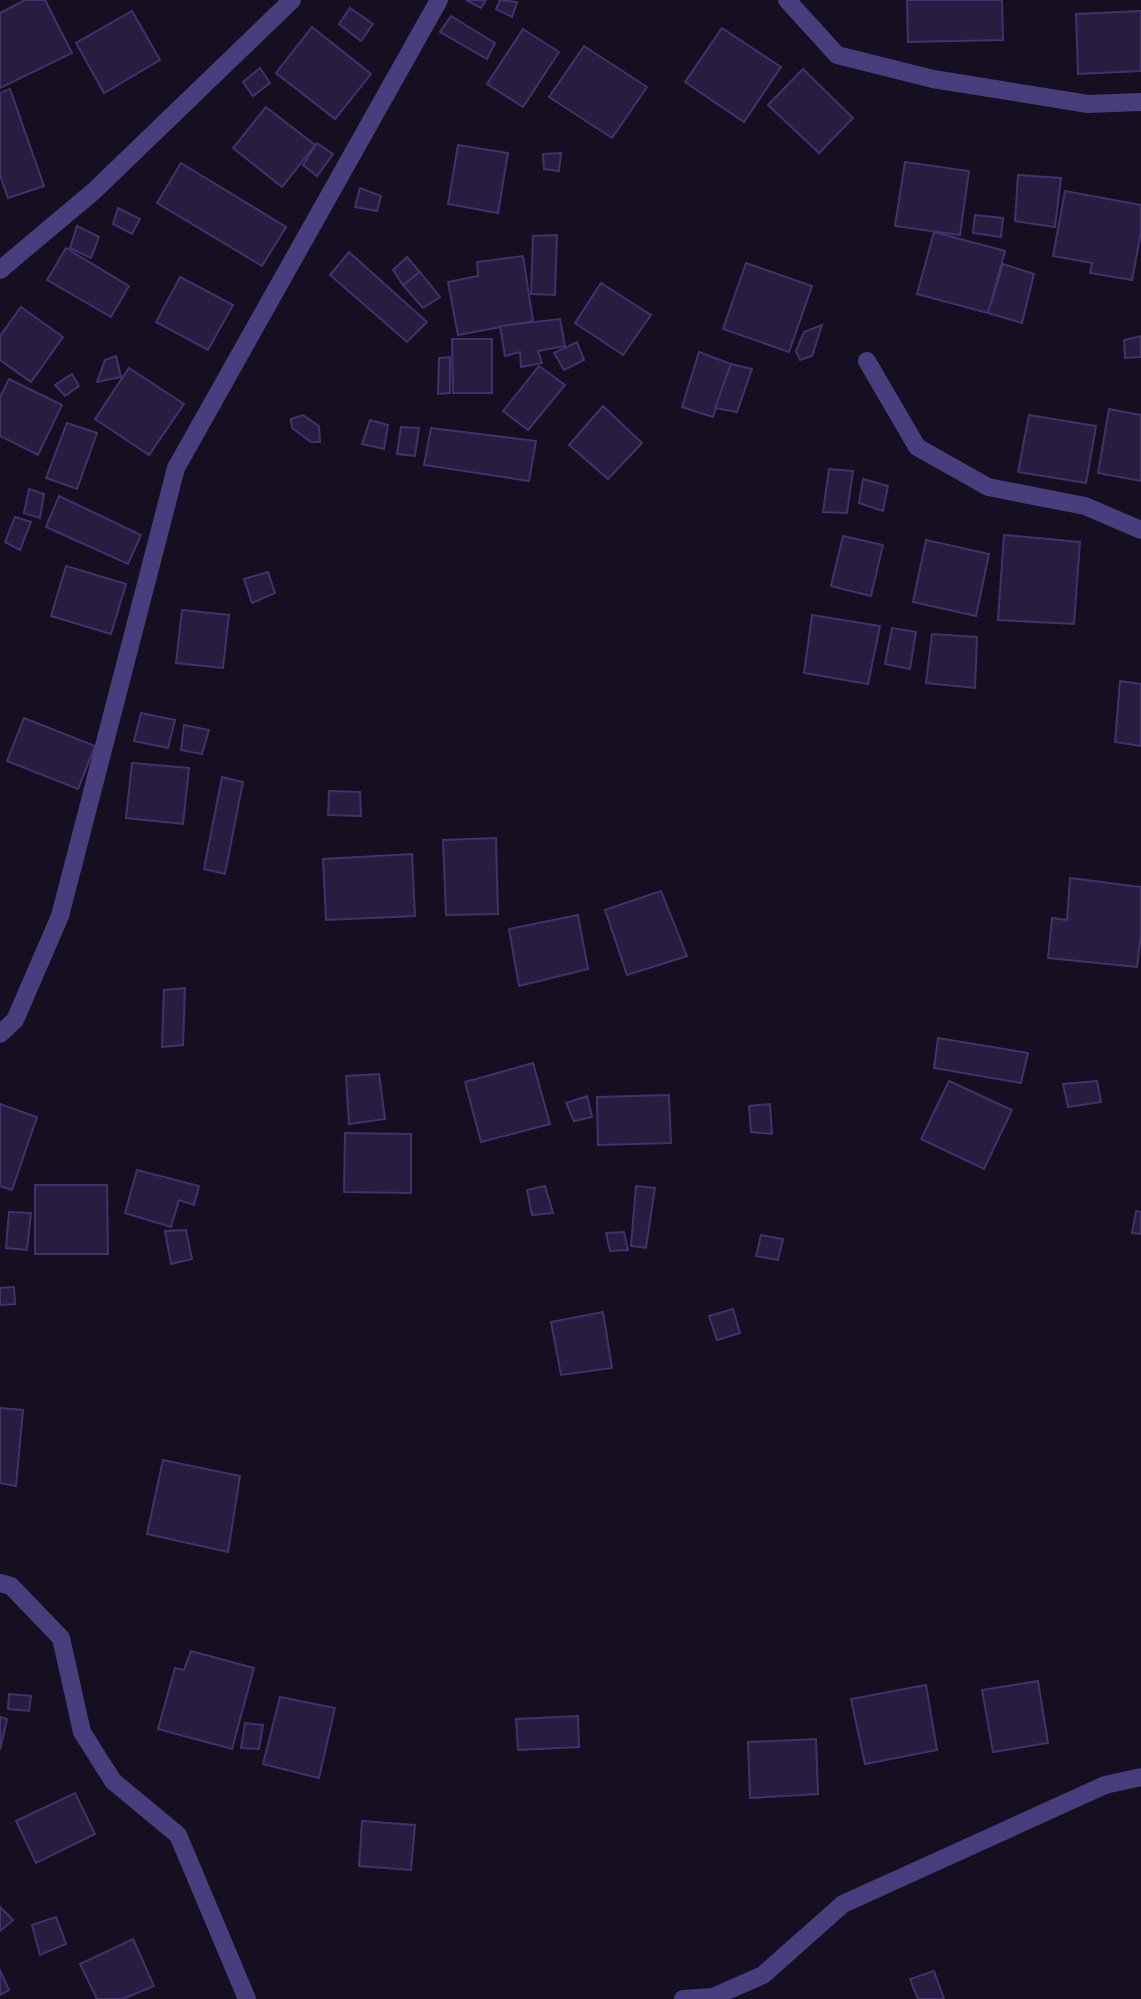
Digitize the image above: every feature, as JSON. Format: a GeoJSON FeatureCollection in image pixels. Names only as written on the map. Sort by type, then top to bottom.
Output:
{"type":"FeatureCollection","features":[{"type":"Feature","properties":{"kind":"street"},"geometry":{"type":"LineString","coordinates":[[0,270],[94,191],[292,0]]}},
{"type":"Feature","properties":{"kind":"street"},"geometry":{"type":"LineString","coordinates":[[0,1034],[15,1020],[60,916],[176,468],[439,0]]}},
{"type":"Feature","properties":{"kind":"street"},"geometry":{"type":"LineString","coordinates":[[787,0],[838,55],[933,79],[1075,102],[1141,102]]}},
{"type":"Feature","properties":{"kind":"street"},"geometry":{"type":"LineString","coordinates":[[867,361],[917,447],[988,487],[1085,506],[1141,530]]}},
{"type":"Feature","properties":{"kind":"street"},"geometry":{"type":"LineString","coordinates":[[0,1583],[11,1586],[61,1638],[82,1732],[113,1781],[178,1835],[247,1999]]}},
{"type":"Feature","properties":{"kind":"street"},"geometry":{"type":"LineString","coordinates":[[683,1999],[713,1997],[763,1975],[843,1904],[1105,1785],[1141,1777]]}},
{"type":"Feature","properties":{"kind":"building"},"geometry":{"type":"Polygon","coordinates":[[[25,0],[45,0],[72,53],[0,88],[0,13],[25,0]]]}},
{"type":"Feature","properties":{"kind":"building"},"geometry":{"type":"Polygon","coordinates":[[[466,0],[486,0],[481,8],[466,0]]]}},
{"type":"Feature","properties":{"kind":"building"},"geometry":{"type":"Polygon","coordinates":[[[500,0],[517,2],[512,17],[496,9],[500,0]]]}},
{"type":"Feature","properties":{"kind":"building"},"geometry":{"type":"Polygon","coordinates":[[[907,0],[1002,0],[1003,40],[908,42],[907,0]]]}},
{"type":"Feature","properties":{"kind":"building"},"geometry":{"type":"Polygon","coordinates":[[[350,8],[373,24],[361,41],[339,24],[350,8]]]}},
{"type":"Feature","properties":{"kind":"building"},"geometry":{"type":"Polygon","coordinates":[[[132,11],[160,60],[104,93],[76,43],[132,11]]]}},
{"type":"Feature","properties":{"kind":"building"},"geometry":{"type":"Polygon","coordinates":[[[1141,11],[1141,71],[1078,74],[1076,14],[1141,11]]]}},
{"type":"Feature","properties":{"kind":"building"},"geometry":{"type":"Polygon","coordinates":[[[451,16],[495,43],[487,59],[440,32],[451,16]]]}},
{"type":"Feature","properties":{"kind":"building"},"geometry":{"type":"Polygon","coordinates":[[[312,27],[371,74],[335,119],[276,73],[312,27]]]}},
{"type":"Feature","properties":{"kind":"building"},"geometry":{"type":"Polygon","coordinates":[[[722,28],[781,67],[744,122],[685,82],[722,28]]]}},
{"type":"Feature","properties":{"kind":"building"},"geometry":{"type":"Polygon","coordinates":[[[523,29],[559,52],[523,107],[487,84],[523,29]]]}},
{"type":"Feature","properties":{"kind":"building"},"geometry":{"type":"Polygon","coordinates":[[[584,46],[647,87],[612,138],[549,97],[584,46]]]}},
{"type":"Feature","properties":{"kind":"building"},"geometry":{"type":"Polygon","coordinates":[[[260,68],[270,83],[253,96],[243,82],[260,68]]]}},
{"type":"Feature","properties":{"kind":"building"},"geometry":{"type":"Polygon","coordinates":[[[803,69],[853,118],[819,153],[768,105],[803,69]]]}},
{"type":"Feature","properties":{"kind":"building"},"geometry":{"type":"Polygon","coordinates":[[[10,89],[44,186],[8,198],[0,175],[0,93],[10,89]]]}},
{"type":"Feature","properties":{"kind":"building"},"geometry":{"type":"Polygon","coordinates":[[[266,107],[315,145],[282,187],[233,148],[266,107]]]}},
{"type":"Feature","properties":{"kind":"building"},"geometry":{"type":"Polygon","coordinates":[[[317,143],[333,154],[317,176],[303,165],[317,143]]]}},
{"type":"Feature","properties":{"kind":"building"},"geometry":{"type":"Polygon","coordinates":[[[458,145],[508,153],[498,213],[448,204],[458,145]]]}},
{"type":"Feature","properties":{"kind":"building"},"geometry":{"type":"Polygon","coordinates":[[[561,153],[559,171],[544,169],[543,154],[561,153]]]}},
{"type":"Feature","properties":{"kind":"building"},"geometry":{"type":"Polygon","coordinates":[[[905,162],[969,171],[960,235],[895,226],[905,162]]]}},
{"type":"Feature","properties":{"kind":"building"},"geometry":{"type":"Polygon","coordinates":[[[181,163],[286,227],[262,266],[157,203],[181,163]]]}},
{"type":"Feature","properties":{"kind":"building"},"geometry":{"type":"Polygon","coordinates":[[[1018,175],[1061,178],[1055,227],[1015,221],[1018,175]]]}},
{"type":"Feature","properties":{"kind":"building"},"geometry":{"type":"Polygon","coordinates":[[[360,188],[381,196],[377,211],[355,207],[360,188]]]}},
{"type":"Feature","properties":{"kind":"building"},"geometry":{"type":"Polygon","coordinates":[[[1065,191],[1141,205],[1141,232],[1132,280],[1090,273],[1092,263],[1053,256],[1065,191]]]}},
{"type":"Feature","properties":{"kind":"building"},"geometry":{"type":"Polygon","coordinates":[[[118,208],[140,219],[132,234],[113,224],[118,208]]]}},
{"type":"Feature","properties":{"kind":"building"},"geometry":{"type":"Polygon","coordinates":[[[975,215],[1003,218],[1001,237],[973,233],[975,215]]]}},
{"type":"Feature","properties":{"kind":"building"},"geometry":{"type":"Polygon","coordinates":[[[77,226],[99,237],[91,258],[70,248],[77,226]]]}},
{"type":"Feature","properties":{"kind":"building"},"geometry":{"type":"Polygon","coordinates":[[[934,232],[1005,251],[988,313],[917,294],[934,232]]]}},
{"type":"Feature","properties":{"kind":"building"},"geometry":{"type":"Polygon","coordinates":[[[557,235],[555,295],[531,294],[533,236],[557,235]]]}},
{"type":"Feature","properties":{"kind":"building"},"geometry":{"type":"Polygon","coordinates":[[[66,248],[129,286],[111,317],[47,280],[66,248]]]}},
{"type":"Feature","properties":{"kind":"building"},"geometry":{"type":"Polygon","coordinates":[[[349,252],[427,322],[407,342],[330,275],[349,252]]]}},
{"type":"Feature","properties":{"kind":"building"},"geometry":{"type":"Polygon","coordinates":[[[523,256],[533,321],[458,335],[448,282],[478,276],[477,262],[523,256]]]}},
{"type":"Feature","properties":{"kind":"building"},"geometry":{"type":"Polygon","coordinates":[[[407,257],[420,272],[403,285],[393,270],[407,257]]]}},
{"type":"Feature","properties":{"kind":"building"},"geometry":{"type":"Polygon","coordinates":[[[746,263],[812,286],[789,352],[723,329],[746,263]]]}},
{"type":"Feature","properties":{"kind":"building"},"geometry":{"type":"Polygon","coordinates":[[[1003,264],[1034,274],[1022,323],[988,313],[1003,264]]]}},
{"type":"Feature","properties":{"kind":"building"},"geometry":{"type":"Polygon","coordinates":[[[420,272],[440,297],[423,308],[403,285],[420,272]]]}},
{"type":"Feature","properties":{"kind":"building"},"geometry":{"type":"Polygon","coordinates":[[[180,277],[233,305],[208,350],[156,322],[180,277]]]}},
{"type":"Feature","properties":{"kind":"building"},"geometry":{"type":"Polygon","coordinates":[[[601,283],[651,315],[623,355],[575,323],[601,283]]]}},
{"type":"Feature","properties":{"kind":"building"},"geometry":{"type":"Polygon","coordinates":[[[21,307],[63,337],[31,382],[0,360],[0,336],[21,307]]]}},
{"type":"Feature","properties":{"kind":"building"},"geometry":{"type":"Polygon","coordinates":[[[560,319],[565,346],[538,351],[542,363],[521,367],[520,352],[505,356],[500,326],[560,319]]]}},
{"type":"Feature","properties":{"kind":"building"},"geometry":{"type":"Polygon","coordinates":[[[822,325],[812,356],[800,360],[796,351],[804,332],[822,325]]]}},
{"type":"Feature","properties":{"kind":"building"},"geometry":{"type":"Polygon","coordinates":[[[1141,336],[1141,357],[1125,358],[1124,340],[1141,336]]]}},
{"type":"Feature","properties":{"kind":"building"},"geometry":{"type":"Polygon","coordinates":[[[452,339],[492,339],[492,393],[453,393],[452,339]]]}},
{"type":"Feature","properties":{"kind":"building"},"geometry":{"type":"Polygon","coordinates":[[[577,342],[584,360],[564,370],[554,353],[577,342]]]}},
{"type":"Feature","properties":{"kind":"building"},"geometry":{"type":"Polygon","coordinates":[[[699,352],[731,364],[713,417],[682,407],[699,352]]]}},
{"type":"Feature","properties":{"kind":"building"},"geometry":{"type":"Polygon","coordinates":[[[116,356],[121,377],[97,382],[105,360],[116,356]]]}},
{"type":"Feature","properties":{"kind":"building"},"geometry":{"type":"Polygon","coordinates":[[[450,357],[450,393],[438,394],[439,358],[450,357]]]}},
{"type":"Feature","properties":{"kind":"building"},"geometry":{"type":"Polygon","coordinates":[[[731,364],[752,369],[737,412],[715,408],[731,364]]]}},
{"type":"Feature","properties":{"kind":"building"},"geometry":{"type":"Polygon","coordinates":[[[539,366],[565,385],[528,430],[503,411],[539,366]]]}},
{"type":"Feature","properties":{"kind":"building"},"geometry":{"type":"Polygon","coordinates":[[[129,368],[184,404],[149,455],[95,419],[129,368]]]}},
{"type":"Feature","properties":{"kind":"building"},"geometry":{"type":"Polygon","coordinates":[[[72,374],[79,386],[65,396],[55,385],[72,374]]]}},
{"type":"Feature","properties":{"kind":"building"},"geometry":{"type":"Polygon","coordinates":[[[9,379],[62,405],[38,455],[0,436],[0,397],[9,379]]]}},
{"type":"Feature","properties":{"kind":"building"},"geometry":{"type":"Polygon","coordinates":[[[603,406],[642,443],[608,479],[569,445],[603,406]]]}},
{"type":"Feature","properties":{"kind":"building"},"geometry":{"type":"Polygon","coordinates":[[[1109,409],[1141,415],[1141,481],[1098,473],[1109,409]]]}},
{"type":"Feature","properties":{"kind":"building"},"geometry":{"type":"Polygon","coordinates":[[[303,415],[319,426],[320,442],[311,442],[292,428],[291,419],[303,415]]]}},
{"type":"Feature","properties":{"kind":"building"},"geometry":{"type":"Polygon","coordinates":[[[1029,415],[1096,426],[1086,483],[1018,472],[1029,415]]]}},
{"type":"Feature","properties":{"kind":"building"},"geometry":{"type":"Polygon","coordinates":[[[370,420],[388,425],[384,449],[362,444],[370,420]]]}},
{"type":"Feature","properties":{"kind":"building"},"geometry":{"type":"Polygon","coordinates":[[[67,423],[97,433],[77,489],[46,478],[67,423]]]}},
{"type":"Feature","properties":{"kind":"building"},"geometry":{"type":"Polygon","coordinates":[[[401,427],[419,428],[415,456],[397,454],[401,427]]]}},
{"type":"Feature","properties":{"kind":"building"},"geometry":{"type":"Polygon","coordinates":[[[431,428],[536,441],[529,481],[424,465],[431,428]]]}},
{"type":"Feature","properties":{"kind":"building"},"geometry":{"type":"Polygon","coordinates":[[[829,469],[853,471],[847,513],[823,512],[829,469]]]}},
{"type":"Feature","properties":{"kind":"building"},"geometry":{"type":"Polygon","coordinates":[[[863,479],[888,486],[883,511],[859,503],[863,479]]]}},
{"type":"Feature","properties":{"kind":"building"},"geometry":{"type":"Polygon","coordinates":[[[29,489],[44,494],[40,518],[24,513],[29,489]]]}},
{"type":"Feature","properties":{"kind":"building"},"geometry":{"type":"Polygon","coordinates":[[[59,496],[141,535],[128,564],[46,527],[59,496]]]}},
{"type":"Feature","properties":{"kind":"building"},"geometry":{"type":"Polygon","coordinates":[[[15,517],[31,522],[20,550],[5,542],[15,517]]]}},
{"type":"Feature","properties":{"kind":"building"},"geometry":{"type":"Polygon","coordinates":[[[1004,535],[1080,542],[1074,624],[998,620],[1004,535]]]}},
{"type":"Feature","properties":{"kind":"building"},"geometry":{"type":"Polygon","coordinates":[[[843,536],[883,545],[871,596],[831,586],[843,536]]]}},
{"type":"Feature","properties":{"kind":"building"},"geometry":{"type":"Polygon","coordinates":[[[926,540],[989,554],[976,616],[913,602],[926,540]]]}},
{"type":"Feature","properties":{"kind":"building"},"geometry":{"type":"Polygon","coordinates":[[[66,566],[126,584],[111,634],[51,616],[66,566]]]}},
{"type":"Feature","properties":{"kind":"building"},"geometry":{"type":"Polygon","coordinates":[[[268,572],[275,593],[252,603],[244,579],[268,572]]]}},
{"type":"Feature","properties":{"kind":"building"},"geometry":{"type":"Polygon","coordinates":[[[182,610],[229,615],[223,668],[176,663],[182,610]]]}},
{"type":"Feature","properties":{"kind":"building"},"geometry":{"type":"Polygon","coordinates":[[[812,615],[880,626],[868,684],[804,673],[812,615]]]}},
{"type":"Feature","properties":{"kind":"building"},"geometry":{"type":"Polygon","coordinates":[[[892,628],[916,632],[910,669],[885,664],[892,628]]]}},
{"type":"Feature","properties":{"kind":"building"},"geometry":{"type":"Polygon","coordinates":[[[932,634],[977,637],[975,688],[926,683],[932,634]]]}},
{"type":"Feature","properties":{"kind":"building"},"geometry":{"type":"Polygon","coordinates":[[[1120,681],[1141,684],[1141,746],[1115,742],[1120,681]]]}},
{"type":"Feature","properties":{"kind":"building"},"geometry":{"type":"Polygon","coordinates":[[[141,713],[175,720],[168,748],[134,741],[141,713]]]}},
{"type":"Feature","properties":{"kind":"building"},"geometry":{"type":"Polygon","coordinates":[[[24,718],[95,746],[78,789],[7,761],[24,718]]]}},
{"type":"Feature","properties":{"kind":"building"},"geometry":{"type":"Polygon","coordinates":[[[184,725],[209,730],[202,754],[181,750],[184,725]]]}},
{"type":"Feature","properties":{"kind":"building"},"geometry":{"type":"Polygon","coordinates":[[[132,763],[189,768],[183,824],[126,818],[132,763]]]}},
{"type":"Feature","properties":{"kind":"building"},"geometry":{"type":"Polygon","coordinates":[[[222,777],[243,782],[225,874],[204,869],[222,777]]]}},
{"type":"Feature","properties":{"kind":"building"},"geometry":{"type":"Polygon","coordinates":[[[329,791],[360,792],[361,816],[328,815],[329,791]]]}},
{"type":"Feature","properties":{"kind":"building"},"geometry":{"type":"Polygon","coordinates":[[[496,838],[498,914],[446,915],[443,840],[496,838]]]}},
{"type":"Feature","properties":{"kind":"building"},"geometry":{"type":"Polygon","coordinates":[[[412,854],[415,916],[326,920],[323,859],[412,854]]]}},
{"type":"Feature","properties":{"kind":"building"},"geometry":{"type":"Polygon","coordinates":[[[1070,878],[1141,887],[1141,935],[1137,967],[1048,958],[1052,918],[1067,920],[1070,878]]]}},
{"type":"Feature","properties":{"kind":"building"},"geometry":{"type":"Polygon","coordinates":[[[661,891],[687,956],[627,975],[605,910],[661,891]]]}},
{"type":"Feature","properties":{"kind":"building"},"geometry":{"type":"Polygon","coordinates":[[[578,915],[588,969],[519,986],[509,929],[578,915]]]}},
{"type":"Feature","properties":{"kind":"building"},"geometry":{"type":"Polygon","coordinates":[[[185,988],[183,1045],[162,1047],[164,990],[185,988]]]}},
{"type":"Feature","properties":{"kind":"building"},"geometry":{"type":"Polygon","coordinates":[[[938,1038],[1028,1053],[1021,1083],[934,1068],[938,1038]]]}},
{"type":"Feature","properties":{"kind":"building"},"geometry":{"type":"Polygon","coordinates":[[[533,1063],[550,1124],[481,1142],[465,1082],[533,1063]]]}},
{"type":"Feature","properties":{"kind":"building"},"geometry":{"type":"Polygon","coordinates":[[[379,1074],[385,1119],[349,1124],[346,1076],[379,1074]]]}},
{"type":"Feature","properties":{"kind":"building"},"geometry":{"type":"Polygon","coordinates":[[[949,1081],[1012,1110],[984,1169],[921,1139],[949,1081]]]}},
{"type":"Feature","properties":{"kind":"building"},"geometry":{"type":"Polygon","coordinates":[[[1097,1081],[1101,1102],[1068,1107],[1063,1084],[1097,1081]]]}},
{"type":"Feature","properties":{"kind":"building"},"geometry":{"type":"Polygon","coordinates":[[[669,1095],[671,1143],[598,1145],[597,1097],[669,1095]]]}},
{"type":"Feature","properties":{"kind":"building"},"geometry":{"type":"Polygon","coordinates":[[[587,1096],[592,1117],[574,1121],[566,1103],[587,1096]]]}},
{"type":"Feature","properties":{"kind":"building"},"geometry":{"type":"Polygon","coordinates":[[[0,1104],[37,1117],[12,1190],[0,1186],[0,1104]]]}},
{"type":"Feature","properties":{"kind":"building"},"geometry":{"type":"Polygon","coordinates":[[[770,1104],[772,1134],[751,1132],[749,1106],[770,1104]]]}},
{"type":"Feature","properties":{"kind":"building"},"geometry":{"type":"Polygon","coordinates":[[[345,1133],[411,1134],[411,1193],[344,1192],[345,1133]]]}},
{"type":"Feature","properties":{"kind":"building"},"geometry":{"type":"Polygon","coordinates":[[[137,1170],[199,1186],[194,1205],[179,1200],[171,1227],[125,1213],[137,1170]]]}},
{"type":"Feature","properties":{"kind":"building"},"geometry":{"type":"Polygon","coordinates":[[[35,1185],[107,1185],[108,1254],[35,1254],[35,1185]]]}},
{"type":"Feature","properties":{"kind":"building"},"geometry":{"type":"Polygon","coordinates":[[[545,1186],[553,1213],[532,1215],[527,1190],[545,1186]]]}},
{"type":"Feature","properties":{"kind":"building"},"geometry":{"type":"Polygon","coordinates":[[[636,1186],[655,1188],[646,1248],[631,1246],[636,1186]]]}},
{"type":"Feature","properties":{"kind":"building"},"geometry":{"type":"Polygon","coordinates":[[[1136,1211],[1141,1212],[1141,1234],[1132,1233],[1136,1211]]]}},
{"type":"Feature","properties":{"kind":"building"},"geometry":{"type":"Polygon","coordinates":[[[9,1212],[31,1213],[27,1250],[6,1248],[9,1212]]]}},
{"type":"Feature","properties":{"kind":"building"},"geometry":{"type":"Polygon","coordinates":[[[186,1230],[192,1259],[171,1264],[165,1231],[186,1230]]]}},
{"type":"Feature","properties":{"kind":"building"},"geometry":{"type":"Polygon","coordinates":[[[624,1232],[628,1250],[610,1251],[606,1233],[624,1232]]]}},
{"type":"Feature","properties":{"kind":"building"},"geometry":{"type":"Polygon","coordinates":[[[761,1235],[783,1239],[778,1260],[756,1256],[761,1235]]]}},
{"type":"Feature","properties":{"kind":"building"},"geometry":{"type":"Polygon","coordinates":[[[14,1287],[15,1304],[0,1305],[0,1288],[14,1287]]]}},
{"type":"Feature","properties":{"kind":"building"},"geometry":{"type":"Polygon","coordinates":[[[733,1309],[740,1333],[717,1340],[709,1316],[733,1309]]]}},
{"type":"Feature","properties":{"kind":"building"},"geometry":{"type":"Polygon","coordinates":[[[603,1312],[612,1368],[561,1375],[551,1322],[603,1312]]]}},
{"type":"Feature","properties":{"kind":"building"},"geometry":{"type":"Polygon","coordinates":[[[0,1408],[23,1410],[16,1486],[0,1483],[0,1408]]]}},
{"type":"Feature","properties":{"kind":"building"},"geometry":{"type":"Polygon","coordinates":[[[163,1460],[240,1476],[228,1552],[147,1534],[163,1460]]]}},
{"type":"Feature","properties":{"kind":"building"},"geometry":{"type":"Polygon","coordinates":[[[191,1651],[254,1668],[232,1749],[158,1729],[175,1668],[184,1670],[191,1651]]]}},
{"type":"Feature","properties":{"kind":"building"},"geometry":{"type":"Polygon","coordinates":[[[1038,1681],[1048,1743],[993,1752],[982,1690],[1038,1681]]]}},
{"type":"Feature","properties":{"kind":"building"},"geometry":{"type":"Polygon","coordinates":[[[926,1685],[937,1750],[865,1764],[851,1699],[926,1685]]]}},
{"type":"Feature","properties":{"kind":"building"},"geometry":{"type":"Polygon","coordinates":[[[9,1694],[31,1696],[29,1711],[8,1709],[9,1694]]]}},
{"type":"Feature","properties":{"kind":"building"},"geometry":{"type":"Polygon","coordinates":[[[280,1697],[335,1708],[319,1778],[263,1764],[280,1697]]]}},
{"type":"Feature","properties":{"kind":"building"},"geometry":{"type":"Polygon","coordinates":[[[578,1716],[579,1747],[518,1750],[516,1719],[578,1716]]]}},
{"type":"Feature","properties":{"kind":"building"},"geometry":{"type":"Polygon","coordinates":[[[0,1717],[7,1719],[0,1750],[0,1717]]]}},
{"type":"Feature","properties":{"kind":"building"},"geometry":{"type":"Polygon","coordinates":[[[245,1723],[263,1725],[259,1749],[241,1748],[245,1723]]]}},
{"type":"Feature","properties":{"kind":"building"},"geometry":{"type":"Polygon","coordinates":[[[816,1739],[818,1794],[750,1798],[748,1742],[816,1739]]]}},
{"type":"Feature","properties":{"kind":"building"},"geometry":{"type":"Polygon","coordinates":[[[75,1793],[95,1834],[36,1863],[16,1821],[75,1793]]]}},
{"type":"Feature","properties":{"kind":"building"},"geometry":{"type":"Polygon","coordinates":[[[362,1821],[415,1825],[411,1870],[359,1866],[362,1821]]]}},
{"type":"Feature","properties":{"kind":"building"},"geometry":{"type":"Polygon","coordinates":[[[0,1907],[13,1920],[0,1931],[0,1907]]]}},
{"type":"Feature","properties":{"kind":"building"},"geometry":{"type":"Polygon","coordinates":[[[56,1917],[66,1944],[40,1955],[32,1925],[56,1917]]]}},
{"type":"Feature","properties":{"kind":"building"},"geometry":{"type":"Polygon","coordinates":[[[133,1939],[154,1986],[123,1999],[97,1999],[80,1964],[133,1939]]]}},
{"type":"Feature","properties":{"kind":"building"},"geometry":{"type":"Polygon","coordinates":[[[0,1970],[9,1990],[0,1995],[0,1970]]]}},
{"type":"Feature","properties":{"kind":"building"},"geometry":{"type":"Polygon","coordinates":[[[934,1971],[944,1999],[918,1999],[910,1979],[934,1971]]]}}]}
